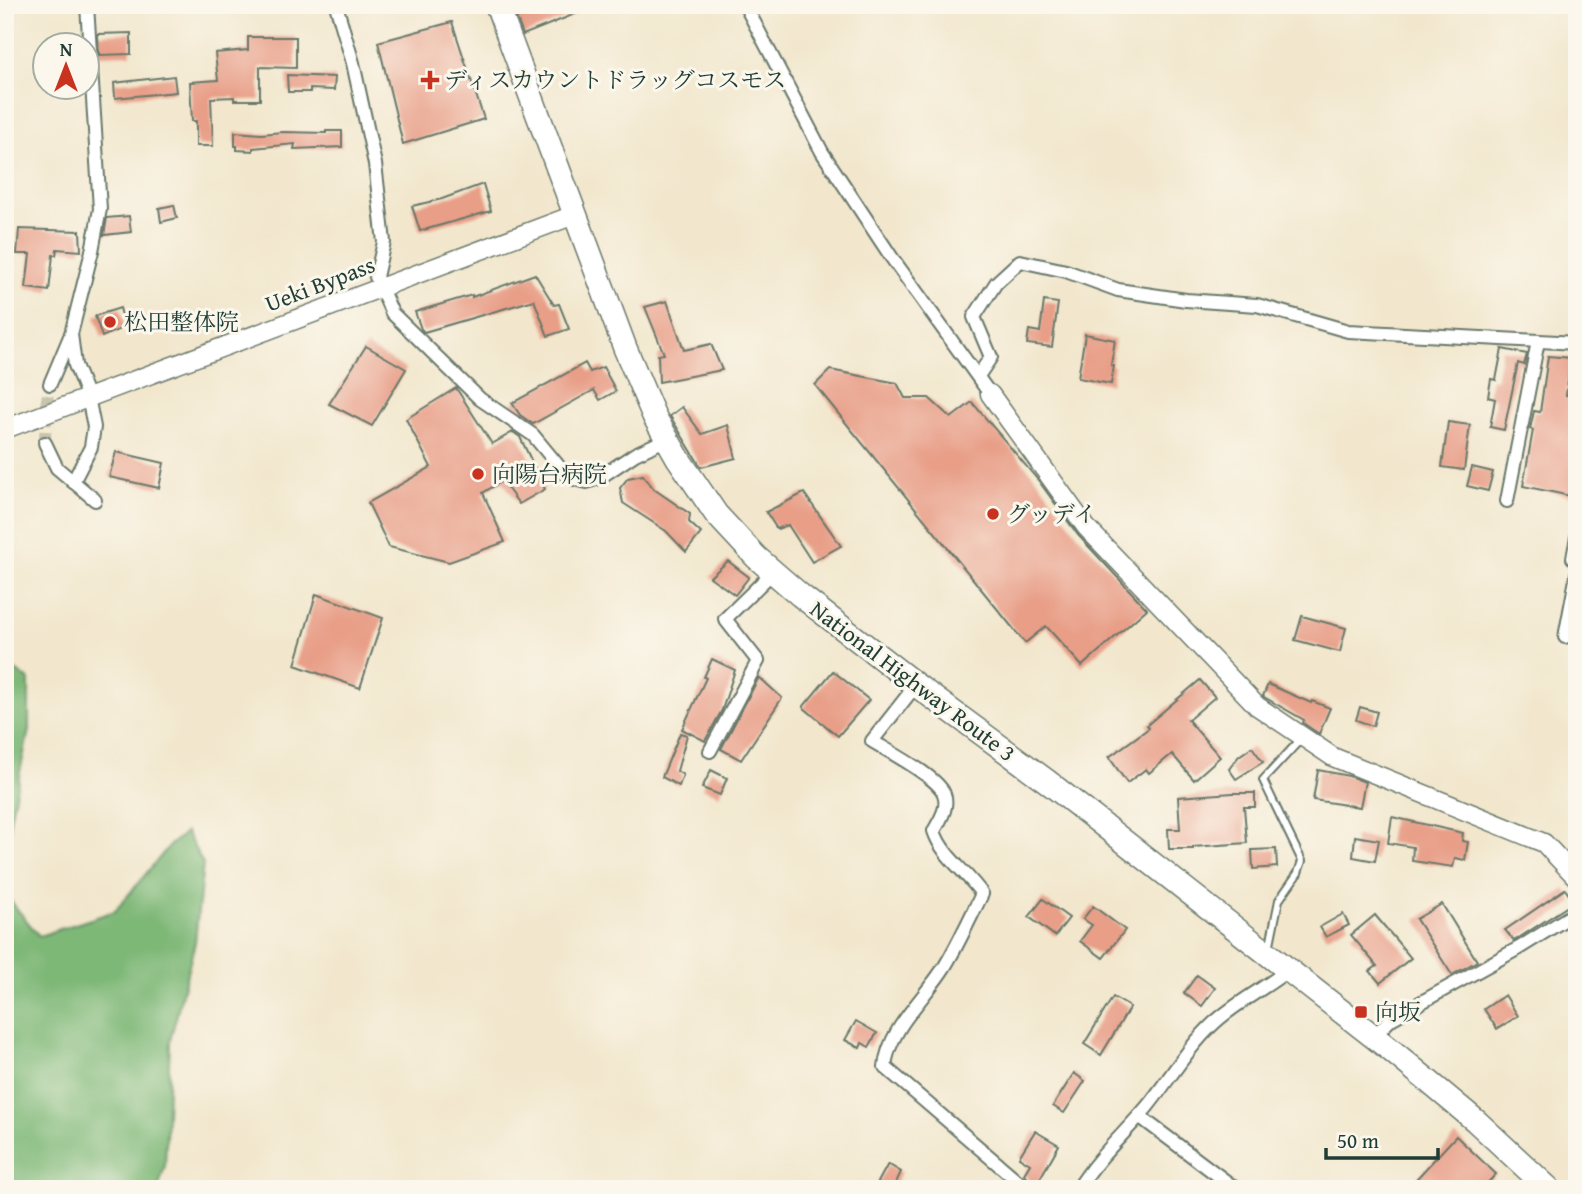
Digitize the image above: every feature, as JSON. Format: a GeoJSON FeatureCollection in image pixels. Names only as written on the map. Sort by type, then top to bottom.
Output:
{"type":"FeatureCollection","features":[{"type":"Feature","properties":{"kind":"highway","name":"National Highway Route 3"},"geometry":{"type":"LineString","coordinates":[[497,5],[574,215],[654,416],[716,514],[773,572],[916,685],[1048,782],[1373,1037],[1476,1121],[1539,1185]]}},
{"type":"Feature","properties":{"kind":"street"},"geometry":{"type":"LineString","coordinates":[[50,384],[71,334],[100,209],[88,5]]}},
{"type":"Feature","properties":{"kind":"street"},"geometry":{"type":"LineString","coordinates":[[337,5],[375,164],[383,232],[376,276],[388,306],[398,321],[480,399],[534,435],[566,475],[574,479],[587,481],[599,478],[635,454],[667,439]]}},
{"type":"Feature","properties":{"kind":"street"},"geometry":{"type":"LineString","coordinates":[[745,5],[822,152],[892,258],[1086,527],[1257,706],[1333,757],[1544,844],[1577,878]]}},
{"type":"Feature","properties":{"kind":"street","name":"Ueki Bypass"},"geometry":{"type":"LineString","coordinates":[[5,429],[574,215]]}},
{"type":"Feature","properties":{"kind":"street"},"geometry":{"type":"LineString","coordinates":[[978,376],[990,357],[974,317],[996,284],[1020,261],[1066,271],[1118,290],[1186,300],[1257,306],[1348,331],[1577,343]]}},
{"type":"Feature","properties":{"kind":"street"},"geometry":{"type":"LineString","coordinates":[[71,334],[75,365],[88,397],[94,427],[92,447],[73,482]]}},
{"type":"Feature","properties":{"kind":"street"},"geometry":{"type":"LineString","coordinates":[[1507,501],[1538,341]]}},
{"type":"Feature","properties":{"kind":"street"},"geometry":{"type":"LineString","coordinates":[[45,443],[57,468],[95,500]]}},
{"type":"Feature","properties":{"kind":"street"},"geometry":{"type":"LineString","coordinates":[[1577,537],[1573,558],[1577,562]]}},
{"type":"Feature","properties":{"kind":"street"},"geometry":{"type":"LineString","coordinates":[[710,751],[758,661],[724,619],[773,572]]}},
{"type":"Feature","properties":{"kind":"street"},"geometry":{"type":"LineString","coordinates":[[1565,637],[1577,574]]}},
{"type":"Feature","properties":{"kind":"street"},"geometry":{"type":"LineString","coordinates":[[916,685],[872,741],[934,781],[944,793],[945,809],[934,831],[938,844],[982,894],[946,965],[898,1032],[886,1057],[886,1067],[1027,1189]]}},
{"type":"Feature","properties":{"kind":"street"},"geometry":{"type":"LineString","coordinates":[[1373,1037],[1391,1020],[1577,912]]}},
{"type":"Feature","properties":{"kind":"street"},"geometry":{"type":"LineString","coordinates":[[1077,1189],[1211,1026],[1232,1008],[1288,970]]}},
{"type":"Feature","properties":{"kind":"street"},"geometry":{"type":"LineString","coordinates":[[1139,1116],[1236,1189]]}},
{"type":"Feature","properties":{"kind":"lane"},"geometry":{"type":"LineString","coordinates":[[1268,954],[1279,900],[1298,873],[1302,861],[1263,780],[1303,737]]}},
{"type":"Feature","properties":{"kind":"green space"},"geometry":{"type":"Polygon","coordinates":[[[5,662],[29,680],[29,730],[10,819],[8,898],[39,936],[115,911],[170,845],[186,832],[203,864],[195,942],[170,1041],[165,1166],[158,1189],[18,1189],[5,1176],[5,662]]]}},
{"type":"Feature","properties":{"kind":"building"},"geometry":{"type":"Polygon","coordinates":[[[512,5],[595,5],[595,6],[523,35],[512,5]]]}},
{"type":"Feature","properties":{"kind":"building","name":"ディスカウントドラッグコスモス"},"geometry":{"type":"Polygon","coordinates":[[[452,22],[484,119],[403,144],[378,42],[452,22]]]}},
{"type":"Feature","properties":{"kind":"building"},"geometry":{"type":"Polygon","coordinates":[[[131,33],[131,54],[102,55],[102,34],[131,33]]]}},
{"type":"Feature","properties":{"kind":"building"},"geometry":{"type":"Polygon","coordinates":[[[248,37],[296,37],[296,68],[260,67],[260,100],[211,98],[213,146],[196,146],[196,121],[192,121],[190,82],[218,80],[215,53],[248,50],[248,37]]]}},
{"type":"Feature","properties":{"kind":"building"},"geometry":{"type":"Polygon","coordinates":[[[287,75],[335,77],[334,90],[288,92],[287,75]]]}},
{"type":"Feature","properties":{"kind":"building"},"geometry":{"type":"Polygon","coordinates":[[[174,76],[176,92],[115,98],[114,83],[174,76]]]}},
{"type":"Feature","properties":{"kind":"building"},"geometry":{"type":"Polygon","coordinates":[[[342,131],[342,147],[294,149],[295,144],[253,148],[253,151],[237,150],[235,146],[235,132],[261,134],[342,131]]]}},
{"type":"Feature","properties":{"kind":"building"},"geometry":{"type":"Polygon","coordinates":[[[483,184],[491,211],[420,231],[412,206],[442,199],[483,184]]]}},
{"type":"Feature","properties":{"kind":"building"},"geometry":{"type":"Polygon","coordinates":[[[174,205],[177,218],[161,222],[159,208],[174,205]]]}},
{"type":"Feature","properties":{"kind":"building"},"geometry":{"type":"Polygon","coordinates":[[[129,216],[131,232],[104,235],[107,218],[129,216]]]}},
{"type":"Feature","properties":{"kind":"building"},"geometry":{"type":"Polygon","coordinates":[[[19,229],[80,231],[81,251],[57,249],[56,255],[53,255],[49,291],[26,288],[30,254],[17,254],[19,229]]]}},
{"type":"Feature","properties":{"kind":"building"},"geometry":{"type":"Polygon","coordinates":[[[535,274],[554,305],[559,304],[569,329],[548,336],[534,300],[424,332],[421,329],[415,312],[472,297],[535,274]]]}},
{"type":"Feature","properties":{"kind":"building"},"geometry":{"type":"Polygon","coordinates":[[[667,301],[684,350],[711,344],[722,370],[659,382],[658,355],[664,354],[645,307],[667,301]]]}},
{"type":"Feature","properties":{"kind":"building"},"geometry":{"type":"Polygon","coordinates":[[[1044,301],[1058,303],[1052,347],[1027,344],[1029,330],[1040,332],[1044,301]]]}},
{"type":"Feature","properties":{"kind":"building","name":"松田整体院"},"geometry":{"type":"Polygon","coordinates":[[[120,308],[125,327],[102,337],[95,316],[120,308]]]}},
{"type":"Feature","properties":{"kind":"building"},"geometry":{"type":"Polygon","coordinates":[[[1085,334],[1115,340],[1111,384],[1078,378],[1085,334]]]}},
{"type":"Feature","properties":{"kind":"building"},"geometry":{"type":"Polygon","coordinates":[[[366,346],[406,369],[372,426],[329,404],[366,346]]]}},
{"type":"Feature","properties":{"kind":"building"},"geometry":{"type":"Polygon","coordinates":[[[1502,349],[1527,354],[1524,365],[1518,363],[1504,430],[1490,427],[1495,399],[1488,397],[1491,379],[1496,380],[1502,349]]]}},
{"type":"Feature","properties":{"kind":"building"},"geometry":{"type":"Polygon","coordinates":[[[1548,356],[1571,358],[1566,395],[1577,396],[1575,497],[1523,486],[1533,430],[1530,429],[1534,411],[1540,412],[1548,356]]]}},
{"type":"Feature","properties":{"kind":"building"},"geometry":{"type":"Polygon","coordinates":[[[585,363],[590,372],[603,367],[616,391],[600,400],[594,390],[533,424],[520,415],[512,403],[585,363]]]}},
{"type":"Feature","properties":{"kind":"building","name":"グッデイ"},"geometry":{"type":"Polygon","coordinates":[[[830,370],[897,383],[905,398],[929,398],[951,418],[972,402],[1038,480],[1078,535],[1147,609],[1082,666],[1046,626],[1025,643],[815,385],[830,370]]]}},
{"type":"Feature","properties":{"kind":"building","name":"向陽台病院"},"geometry":{"type":"Polygon","coordinates":[[[456,388],[492,444],[513,432],[520,437],[545,489],[519,504],[502,481],[483,493],[505,542],[449,562],[389,547],[368,503],[431,467],[406,419],[456,388]]]}},
{"type":"Feature","properties":{"kind":"building"},"geometry":{"type":"Polygon","coordinates":[[[682,407],[702,434],[728,425],[736,458],[701,467],[670,416],[682,407]]]}},
{"type":"Feature","properties":{"kind":"building"},"geometry":{"type":"Polygon","coordinates":[[[1448,422],[1470,425],[1464,470],[1442,467],[1448,422]]]}},
{"type":"Feature","properties":{"kind":"building"},"geometry":{"type":"Polygon","coordinates":[[[116,452],[164,463],[159,488],[109,477],[116,452]]]}},
{"type":"Feature","properties":{"kind":"building"},"geometry":{"type":"Polygon","coordinates":[[[1472,467],[1493,472],[1488,491],[1467,486],[1472,467]]]}},
{"type":"Feature","properties":{"kind":"building"},"geometry":{"type":"Polygon","coordinates":[[[643,475],[654,489],[690,514],[689,522],[701,533],[686,552],[666,531],[623,503],[620,488],[628,478],[643,475]]]}},
{"type":"Feature","properties":{"kind":"building"},"geometry":{"type":"Polygon","coordinates":[[[804,493],[841,546],[812,562],[788,525],[777,529],[766,512],[804,493]]]}},
{"type":"Feature","properties":{"kind":"building"},"geometry":{"type":"Polygon","coordinates":[[[728,561],[749,577],[735,595],[710,577],[728,561]]]}},
{"type":"Feature","properties":{"kind":"building"},"geometry":{"type":"Polygon","coordinates":[[[316,594],[383,618],[360,688],[295,665],[316,594]]]}},
{"type":"Feature","properties":{"kind":"building"},"geometry":{"type":"Polygon","coordinates":[[[1302,616],[1346,628],[1340,652],[1295,640],[1302,616]]]}},
{"type":"Feature","properties":{"kind":"building"},"geometry":{"type":"Polygon","coordinates":[[[712,659],[735,670],[722,710],[705,741],[682,729],[712,659]]]}},
{"type":"Feature","properties":{"kind":"building"},"geometry":{"type":"Polygon","coordinates":[[[833,671],[869,700],[838,736],[803,707],[833,671]]]}},
{"type":"Feature","properties":{"kind":"building"},"geometry":{"type":"Polygon","coordinates":[[[759,677],[782,698],[741,760],[721,749],[759,677]]]}},
{"type":"Feature","properties":{"kind":"building"},"geometry":{"type":"Polygon","coordinates":[[[1200,680],[1215,697],[1188,720],[1220,757],[1194,780],[1172,754],[1149,773],[1146,769],[1127,783],[1109,757],[1149,728],[1147,725],[1200,680]]]}},
{"type":"Feature","properties":{"kind":"building"},"geometry":{"type":"Polygon","coordinates":[[[1268,684],[1311,703],[1312,701],[1330,708],[1319,734],[1303,723],[1304,720],[1264,697],[1268,684]]]}},
{"type":"Feature","properties":{"kind":"building"},"geometry":{"type":"Polygon","coordinates":[[[1360,707],[1377,712],[1373,726],[1356,720],[1360,707]]]}},
{"type":"Feature","properties":{"kind":"building"},"geometry":{"type":"Polygon","coordinates":[[[680,733],[687,735],[677,771],[683,775],[679,786],[662,777],[680,733]]]}},
{"type":"Feature","properties":{"kind":"building"},"geometry":{"type":"Polygon","coordinates":[[[1252,747],[1263,762],[1236,779],[1229,769],[1239,756],[1252,747]]]}},
{"type":"Feature","properties":{"kind":"building"},"geometry":{"type":"Polygon","coordinates":[[[711,770],[727,778],[720,795],[702,788],[711,770]]]}},
{"type":"Feature","properties":{"kind":"building"},"geometry":{"type":"Polygon","coordinates":[[[1318,770],[1365,782],[1360,807],[1313,800],[1318,770]]]}},
{"type":"Feature","properties":{"kind":"building"},"geometry":{"type":"Polygon","coordinates":[[[1255,793],[1255,807],[1244,807],[1247,843],[1169,849],[1168,829],[1180,829],[1178,797],[1255,793]]]}},
{"type":"Feature","properties":{"kind":"building"},"geometry":{"type":"Polygon","coordinates":[[[1392,817],[1463,833],[1462,841],[1468,842],[1465,860],[1455,858],[1453,867],[1412,861],[1413,847],[1388,843],[1392,817]]]}},
{"type":"Feature","properties":{"kind":"building"},"geometry":{"type":"Polygon","coordinates":[[[1355,836],[1379,840],[1375,861],[1353,857],[1355,836]]]}},
{"type":"Feature","properties":{"kind":"building"},"geometry":{"type":"Polygon","coordinates":[[[1276,849],[1277,867],[1253,869],[1252,850],[1276,849]]]}},
{"type":"Feature","properties":{"kind":"building"},"geometry":{"type":"Polygon","coordinates":[[[1565,889],[1574,902],[1514,941],[1505,930],[1565,889]]]}},
{"type":"Feature","properties":{"kind":"building"},"geometry":{"type":"Polygon","coordinates":[[[1043,899],[1069,918],[1055,936],[1029,917],[1043,899]]]}},
{"type":"Feature","properties":{"kind":"building"},"geometry":{"type":"Polygon","coordinates":[[[1442,904],[1477,961],[1452,975],[1416,919],[1442,904]]]}},
{"type":"Feature","properties":{"kind":"building"},"geometry":{"type":"Polygon","coordinates":[[[1093,906],[1125,930],[1103,958],[1080,941],[1092,925],[1083,919],[1093,906]]]}},
{"type":"Feature","properties":{"kind":"building"},"geometry":{"type":"Polygon","coordinates":[[[1343,914],[1349,925],[1326,937],[1320,927],[1343,914]]]}},
{"type":"Feature","properties":{"kind":"building"},"geometry":{"type":"Polygon","coordinates":[[[1375,915],[1411,958],[1380,983],[1370,971],[1377,966],[1351,935],[1375,915]]]}},
{"type":"Feature","properties":{"kind":"building"},"geometry":{"type":"Polygon","coordinates":[[[1197,975],[1215,988],[1202,1006],[1184,993],[1197,975]]]}},
{"type":"Feature","properties":{"kind":"building"},"geometry":{"type":"Polygon","coordinates":[[[1505,995],[1518,1016],[1497,1029],[1484,1009],[1505,995]]]}},
{"type":"Feature","properties":{"kind":"building"},"geometry":{"type":"Polygon","coordinates":[[[1113,997],[1130,1007],[1101,1055],[1084,1044],[1113,997]]]}},
{"type":"Feature","properties":{"kind":"building"},"geometry":{"type":"Polygon","coordinates":[[[856,1021],[877,1033],[869,1047],[862,1043],[860,1048],[845,1040],[856,1021]]]}},
{"type":"Feature","properties":{"kind":"building"},"geometry":{"type":"Polygon","coordinates":[[[1074,1073],[1085,1081],[1064,1113],[1053,1106],[1074,1073]]]}},
{"type":"Feature","properties":{"kind":"building"},"geometry":{"type":"Polygon","coordinates":[[[1035,1131],[1059,1145],[1035,1187],[1024,1174],[1030,1164],[1019,1157],[1035,1131]]]}},
{"type":"Feature","properties":{"kind":"building"},"geometry":{"type":"Polygon","coordinates":[[[1456,1136],[1496,1174],[1482,1189],[1407,1189],[1456,1136]]]}},
{"type":"Feature","properties":{"kind":"building"},"geometry":{"type":"Polygon","coordinates":[[[888,1164],[901,1172],[893,1189],[877,1184],[888,1164]]]}},
{"type":"Feature","properties":{"kind":"tunnel"},"geometry":{"type":"LineString","coordinates":[[45,443],[46,405],[50,384]]}},
{"type":"Feature","properties":{"kind":"place","name":"ディスカウントドラッグコスモス"},"geometry":{"type":"Point","coordinates":[430,80]}},
{"type":"Feature","properties":{"kind":"place","name":"松田整体院"},"geometry":{"type":"Point","coordinates":[110,322]}},
{"type":"Feature","properties":{"kind":"place","name":"向陽台病院"},"geometry":{"type":"Point","coordinates":[478,474]}},
{"type":"Feature","properties":{"kind":"place","name":"グッデイ"},"geometry":{"type":"Point","coordinates":[993,514]}},
{"type":"Feature","properties":{"kind":"place","name":"向坂"},"geometry":{"type":"Point","coordinates":[1361,1012]}}]}
